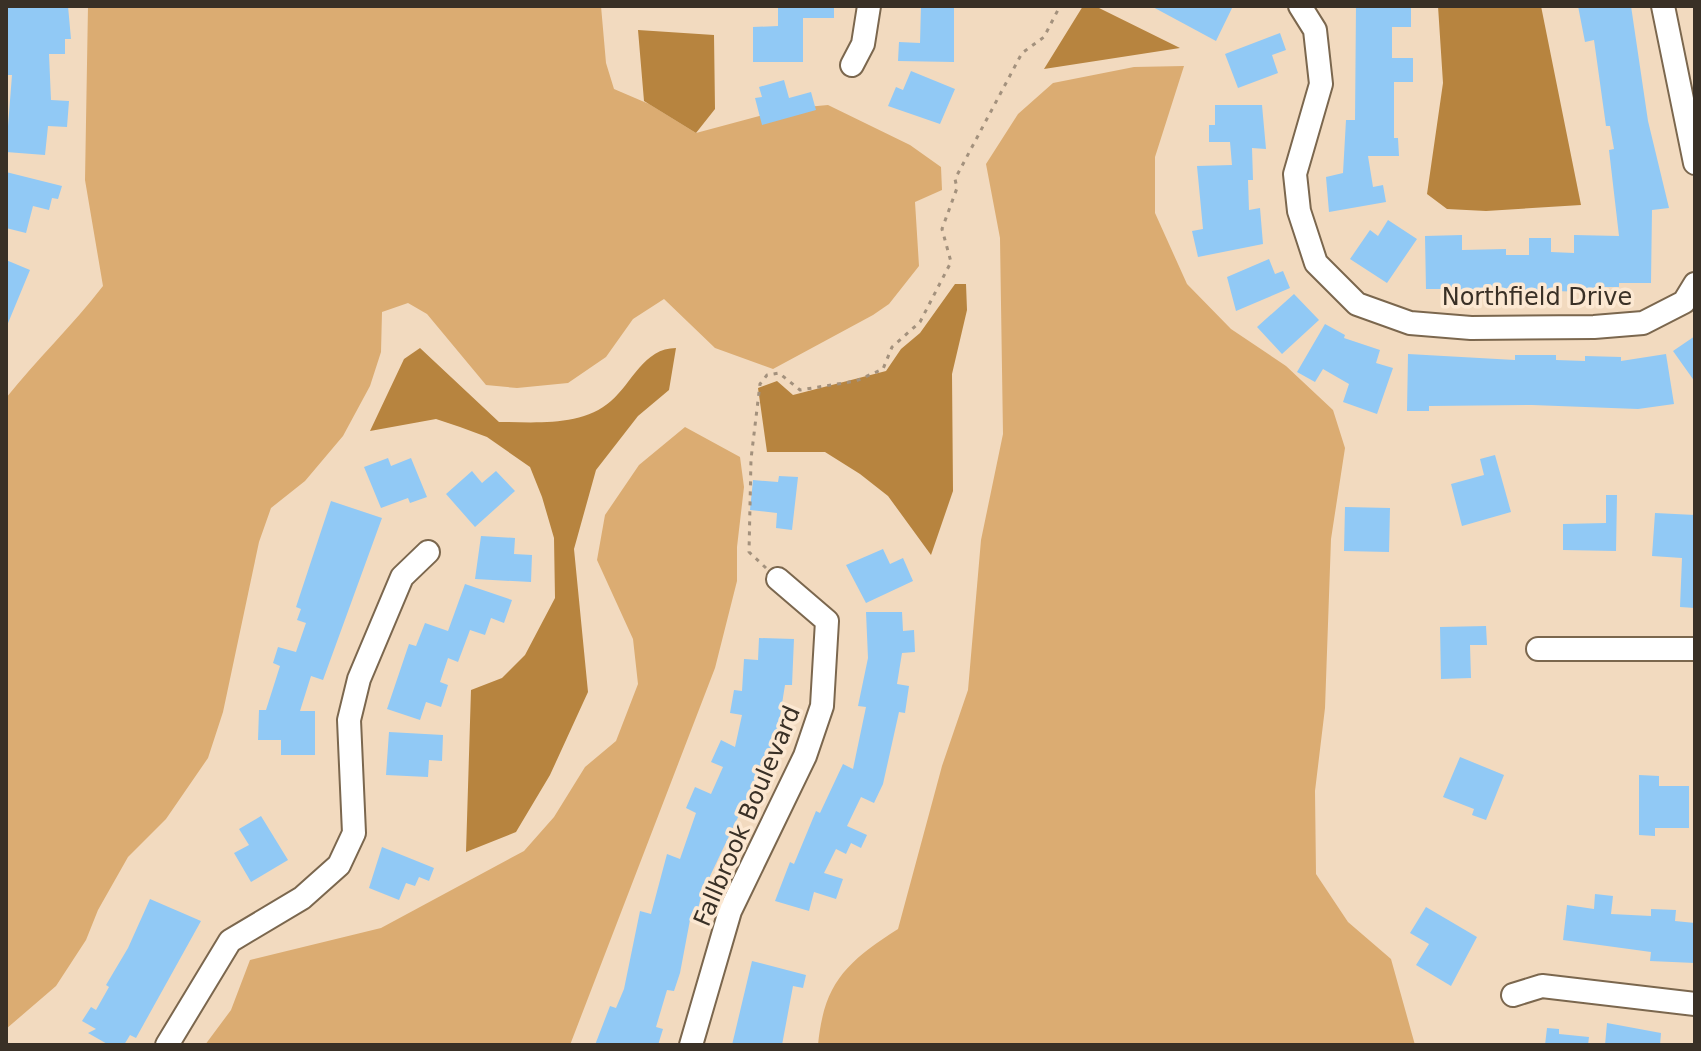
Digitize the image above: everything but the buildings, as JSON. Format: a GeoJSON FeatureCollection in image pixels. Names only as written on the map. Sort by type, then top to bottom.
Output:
{"type":"FeatureCollection","features":[{"type":"Feature","properties":{"kind":"street"},"geometry":{"type":"LineString","coordinates":[[852,65],[863,44],[869,6]]}},
{"type":"Feature","properties":{"kind":"street","name":"Northfield Drive"},"geometry":{"type":"LineString","coordinates":[[1300,6],[1315,30],[1321,84],[1295,174],[1299,211],[1316,263],[1357,304],[1410,323],[1471,328],[1594,327],[1643,323],[1684,302],[1695,284]]}},
{"type":"Feature","properties":{"kind":"street"},"geometry":{"type":"LineString","coordinates":[[1663,6],[1695,163]]}},
{"type":"Feature","properties":{"kind":"street"},"geometry":{"type":"LineString","coordinates":[[167,1045],[230,941],[302,898],[339,865],[354,833],[349,720],[359,679],[402,577],[428,552]]}},
{"type":"Feature","properties":{"kind":"street","name":"Fallbrook Boulevard"},"geometry":{"type":"LineString","coordinates":[[691,1045],[730,911],[805,756],[822,706],[827,621],[778,579]]}},
{"type":"Feature","properties":{"kind":"street"},"geometry":{"type":"LineString","coordinates":[[1538,649],[1695,649]]}},
{"type":"Feature","properties":{"kind":"street"},"geometry":{"type":"LineString","coordinates":[[1513,995],[1542,986],[1695,1004]]}},
{"type":"Feature","properties":{"kind":"path"},"geometry":{"type":"LineString","coordinates":[[778,579],[749,552],[751,459],[760,384],[767,375],[779,373],[800,390],[856,381],[883,369],[892,347],[920,322],[951,262],[942,229],[957,188],[955,179],[1022,53],[1044,37],[1060,6]]}},
{"type":"Feature","properties":{"kind":"shaded area"},"geometry":{"type":"Polygon","coordinates":[[[88,6],[601,6],[606,63],[614,89],[649,104],[696,133],[785,109],[828,105],[910,145],[941,167],[942,190],[915,202],[919,266],[889,304],[773,369],[715,348],[664,299],[633,319],[606,357],[568,383],[517,388],[486,385],[427,314],[408,303],[382,312],[381,352],[370,386],[343,436],[305,481],[271,508],[259,542],[223,712],[208,758],[166,819],[128,857],[98,910],[86,940],[56,986],[6,1029],[6,398],[103,286],[85,180],[88,6]]]}},
{"type":"Feature","properties":{"kind":"shaded area"},"geometry":{"type":"Polygon","coordinates":[[[1083,6],[1095,6],[1180,48],[1044,69],[1083,6]]]}},
{"type":"Feature","properties":{"kind":"shaded area"},"geometry":{"type":"Polygon","coordinates":[[[1438,6],[1541,6],[1581,205],[1486,211],[1447,209],[1427,194],[1443,83],[1438,6]]]}},
{"type":"Feature","properties":{"kind":"shaded area"},"geometry":{"type":"Polygon","coordinates":[[[638,30],[714,35],[715,109],[696,133],[644,101],[638,30]]]}},
{"type":"Feature","properties":{"kind":"shaded area"},"geometry":{"type":"Polygon","coordinates":[[[1184,66],[1155,157],[1155,213],[1187,284],[1231,329],[1286,366],[1333,410],[1345,448],[1331,539],[1325,708],[1315,791],[1316,874],[1348,922],[1391,959],[1415,1045],[818,1045],[826,1005],[841,976],[865,952],[898,929],[942,766],[968,690],[981,540],[1003,434],[1000,238],[986,164],[1018,114],[1053,83],[1134,67],[1184,66]]]}},
{"type":"Feature","properties":{"kind":"shaded area"},"geometry":{"type":"Polygon","coordinates":[[[955,284],[966,284],[967,310],[952,374],[953,491],[931,555],[888,496],[825,452],[767,452],[758,388],[777,381],[793,395],[886,371],[901,349],[920,333],[955,284]]]}},
{"type":"Feature","properties":{"kind":"shaded area"},"geometry":{"type":"Polygon","coordinates":[[[420,348],[499,422],[528,422],[572,419],[599,409],[619,394],[647,360],[655,354],[676,348],[669,390],[638,416],[596,470],[574,549],[588,692],[550,775],[516,832],[466,852],[471,690],[502,678],[525,655],[555,598],[554,538],[530,467],[487,437],[436,419],[370,431],[404,359],[420,348]]]}},
{"type":"Feature","properties":{"kind":"shaded area"},"geometry":{"type":"Polygon","coordinates":[[[685,427],[740,457],[744,487],[737,547],[737,581],[715,668],[570,1045],[205,1045],[231,1010],[250,960],[381,928],[524,851],[554,817],[585,767],[616,741],[638,684],[633,639],[597,560],[605,515],[639,465],[685,427]]]}}]}
